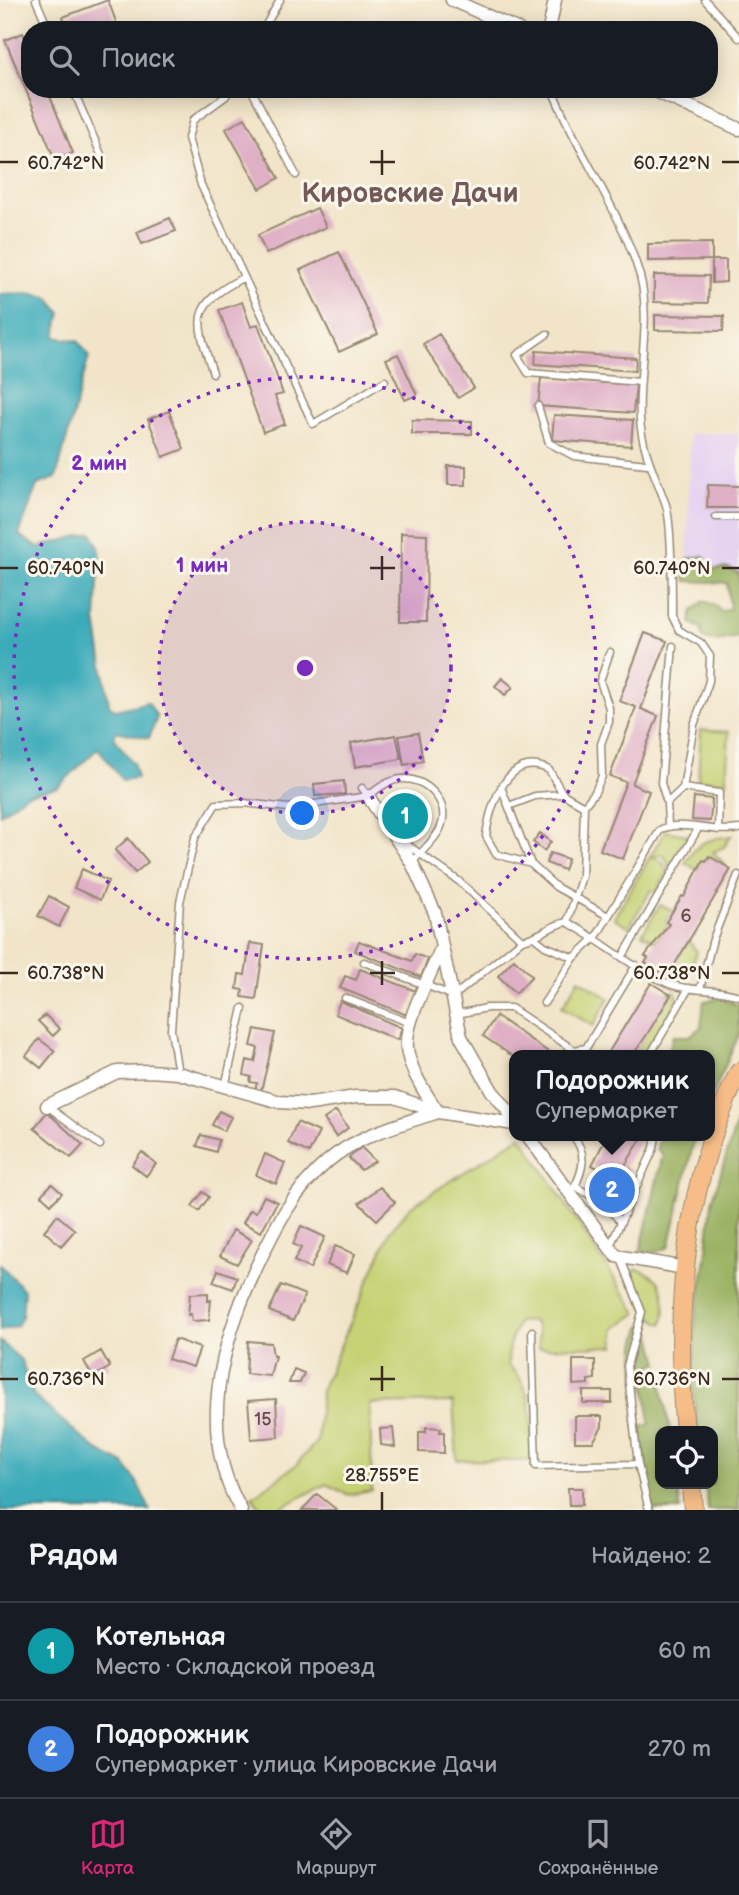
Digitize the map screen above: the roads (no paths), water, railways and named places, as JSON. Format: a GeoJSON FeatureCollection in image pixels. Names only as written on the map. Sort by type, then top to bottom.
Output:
{"type":"FeatureCollection","features":[{"type":"Feature","properties":{"kind":"main road"},"geometry":{"type":"LineString","coordinates":[[715,1126],[739,1072]]}},
{"type":"Feature","properties":{"kind":"main road"},"geometry":{"type":"LineString","coordinates":[[685,1426],[680,1345],[685,1268],[702,1169],[710,1141]]}},
{"type":"Feature","properties":{"kind":"main road"},"geometry":{"type":"LineString","coordinates":[[691,1489],[693,1510]]}},
{"type":"Feature","properties":{"kind":"street"},"geometry":{"type":"LineString","coordinates":[[452,0],[499,21]]}},
{"type":"Feature","properties":{"kind":"street"},"geometry":{"type":"LineString","coordinates":[[551,21],[555,0]]}},
{"type":"Feature","properties":{"kind":"street"},"geometry":{"type":"LineString","coordinates":[[670,98],[739,130]]}},
{"type":"Feature","properties":{"kind":"street"},"geometry":{"type":"LineString","coordinates":[[365,792],[396,838],[416,858],[435,914],[461,1037],[471,1059],[509,1111]]}},
{"type":"Feature","properties":{"kind":"street"},"geometry":{"type":"LineString","coordinates":[[438,1112],[426,1096],[407,1047],[411,1023],[442,949]]}},
{"type":"Feature","properties":{"kind":"street"},"geometry":{"type":"LineString","coordinates":[[47,1106],[117,1072],[178,1073],[280,1102],[310,1104],[356,1097],[395,1097],[438,1112],[509,1123]]}},
{"type":"Feature","properties":{"kind":"street"},"geometry":{"type":"LineString","coordinates":[[241,1510],[229,1486],[219,1449],[219,1388],[228,1333],[271,1234],[290,1203],[339,1152],[375,1132],[438,1112]]}},
{"type":"Feature","properties":{"kind":"street"},"geometry":{"type":"LineString","coordinates":[[531,1141],[573,1191],[609,1248],[621,1259],[685,1268]]}},
{"type":"Feature","properties":{"kind":"lane"},"geometry":{"type":"LineString","coordinates":[[36,0],[45,21]]}},
{"type":"Feature","properties":{"kind":"lane"},"geometry":{"type":"LineString","coordinates":[[268,21],[280,0]]}},
{"type":"Feature","properties":{"kind":"lane"},"geometry":{"type":"LineString","coordinates":[[705,0],[739,38]]}},
{"type":"Feature","properties":{"kind":"lane"},"geometry":{"type":"LineString","coordinates":[[78,98],[102,157]]}},
{"type":"Feature","properties":{"kind":"lane"},"geometry":{"type":"LineString","coordinates":[[223,98],[193,120],[188,138],[201,185],[313,424],[385,381]]}},
{"type":"Feature","properties":{"kind":"lane"},"geometry":{"type":"LineString","coordinates":[[256,98],[296,175]]}},
{"type":"Feature","properties":{"kind":"lane"},"geometry":{"type":"LineString","coordinates":[[556,98],[569,132],[594,173],[640,278],[643,333],[640,420],[647,464],[667,507],[674,624],[701,643],[710,656],[709,681],[694,725],[683,788],[667,803]]}},
{"type":"Feature","properties":{"kind":"lane"},"geometry":{"type":"LineString","coordinates":[[213,373],[201,338],[199,318],[206,302],[244,277]]}},
{"type":"Feature","properties":{"kind":"lane"},"geometry":{"type":"LineString","coordinates":[[547,334],[517,355],[528,373],[641,382]]}},
{"type":"Feature","properties":{"kind":"lane"},"geometry":{"type":"LineString","coordinates":[[538,406],[549,443],[575,456],[647,464]]}},
{"type":"Feature","properties":{"kind":"lane"},"geometry":{"type":"LineString","coordinates":[[716,517],[739,517]]}},
{"type":"Feature","properties":{"kind":"lane"},"geometry":{"type":"LineString","coordinates":[[667,825],[667,803],[662,783],[673,646]]}},
{"type":"Feature","properties":{"kind":"lane"},"geometry":{"type":"LineString","coordinates":[[568,922],[582,876],[584,806],[602,776],[601,744],[609,722],[609,709],[600,681],[610,652]]}},
{"type":"Feature","properties":{"kind":"lane"},"geometry":{"type":"LineString","coordinates":[[584,806],[563,794],[549,770],[543,767],[519,769],[510,774],[501,787],[486,836],[496,854],[531,864],[575,900],[608,916]]}},
{"type":"Feature","properties":{"kind":"lane"},"geometry":{"type":"LineString","coordinates":[[178,1073],[171,1030],[180,902],[195,838],[216,804],[226,802],[288,808],[365,792],[401,779],[412,780],[433,792],[444,811],[439,832],[416,858],[460,882],[522,940]]}},
{"type":"Feature","properties":{"kind":"lane"},"geometry":{"type":"LineString","coordinates":[[501,787],[531,864]]}},
{"type":"Feature","properties":{"kind":"lane"},"geometry":{"type":"LineString","coordinates":[[683,788],[719,793],[718,830]]}},
{"type":"Feature","properties":{"kind":"lane"},"geometry":{"type":"LineString","coordinates":[[509,806],[535,796],[563,794]]}},
{"type":"Feature","properties":{"kind":"lane"},"geometry":{"type":"LineString","coordinates":[[544,1003],[574,958],[596,937],[660,830],[667,825],[739,830]]}},
{"type":"Feature","properties":{"kind":"lane"},"geometry":{"type":"LineString","coordinates":[[623,956],[698,829]]}},
{"type":"Feature","properties":{"kind":"lane"},"geometry":{"type":"LineString","coordinates":[[700,989],[713,939],[738,875]]}},
{"type":"Feature","properties":{"kind":"lane"},"geometry":{"type":"LineString","coordinates":[[364,962],[454,996],[522,940],[535,937],[553,924],[568,922],[666,983],[689,988],[723,990],[739,996]]}},
{"type":"Feature","properties":{"kind":"lane"},"geometry":{"type":"LineString","coordinates":[[535,937],[545,946],[574,958]]}},
{"type":"Feature","properties":{"kind":"lane"},"geometry":{"type":"LineString","coordinates":[[582,1050],[586,1048],[636,965]]}},
{"type":"Feature","properties":{"kind":"lane"},"geometry":{"type":"LineString","coordinates":[[653,1050],[689,988]]}},
{"type":"Feature","properties":{"kind":"lane"},"geometry":{"type":"LineString","coordinates":[[345,998],[411,1023]]}},
{"type":"Feature","properties":{"kind":"lane"},"geometry":{"type":"LineString","coordinates":[[225,1087],[243,1008]]}},
{"type":"Feature","properties":{"kind":"lane"},"geometry":{"type":"LineString","coordinates":[[457,1014],[487,1008],[510,1008],[574,1050]]}},
{"type":"Feature","properties":{"kind":"lane"},"geometry":{"type":"LineString","coordinates":[[47,1106],[100,1145]]}},
{"type":"Feature","properties":{"kind":"lane"},"geometry":{"type":"LineString","coordinates":[[577,1141],[581,1146],[584,1161],[573,1191],[604,1204],[621,1222]]}},
{"type":"Feature","properties":{"kind":"lane"},"geometry":{"type":"LineString","coordinates":[[609,1248],[655,1141]]}},
{"type":"Feature","properties":{"kind":"lane"},"geometry":{"type":"LineString","coordinates":[[621,1259],[642,1312],[627,1366],[638,1464],[649,1510]]}},
{"type":"Feature","properties":{"kind":"lane"},"geometry":{"type":"LineString","coordinates":[[532,1331],[536,1466],[638,1464]]}},
{"type":"Feature","properties":{"kind":"water"},"geometry":{"type":"Polygon","coordinates":[[[28,293],[48,297],[61,313],[55,337],[78,341],[89,356],[56,478],[37,485],[19,535],[38,547],[92,533],[100,550],[96,620],[109,705],[116,710],[148,702],[157,717],[149,738],[116,731],[114,738],[133,763],[137,778],[122,780],[98,748],[58,787],[27,794],[0,814],[0,294],[28,293]]]}},
{"type":"Feature","properties":{"kind":"water"},"geometry":{"type":"Polygon","coordinates":[[[0,1264],[24,1290],[22,1317],[17,1326],[0,1331],[0,1264]]]}},
{"type":"Feature","properties":{"kind":"water"},"geometry":{"type":"Polygon","coordinates":[[[0,1341],[21,1360],[34,1396],[94,1448],[124,1464],[137,1482],[150,1510],[0,1510],[0,1341]]]}},
{"type":"Feature","properties":{"kind":"place","name":"Котельная"},"geometry":{"type":"Point","coordinates":[405,816]}},
{"type":"Feature","properties":{"kind":"place","name":"Подорожник"},"geometry":{"type":"Point","coordinates":[612,1190]}},
{"type":"Feature","properties":{"kind":"district","name":"Кировские Дачи"},"geometry":{"type":"Point","coordinates":[410,193]}}]}
